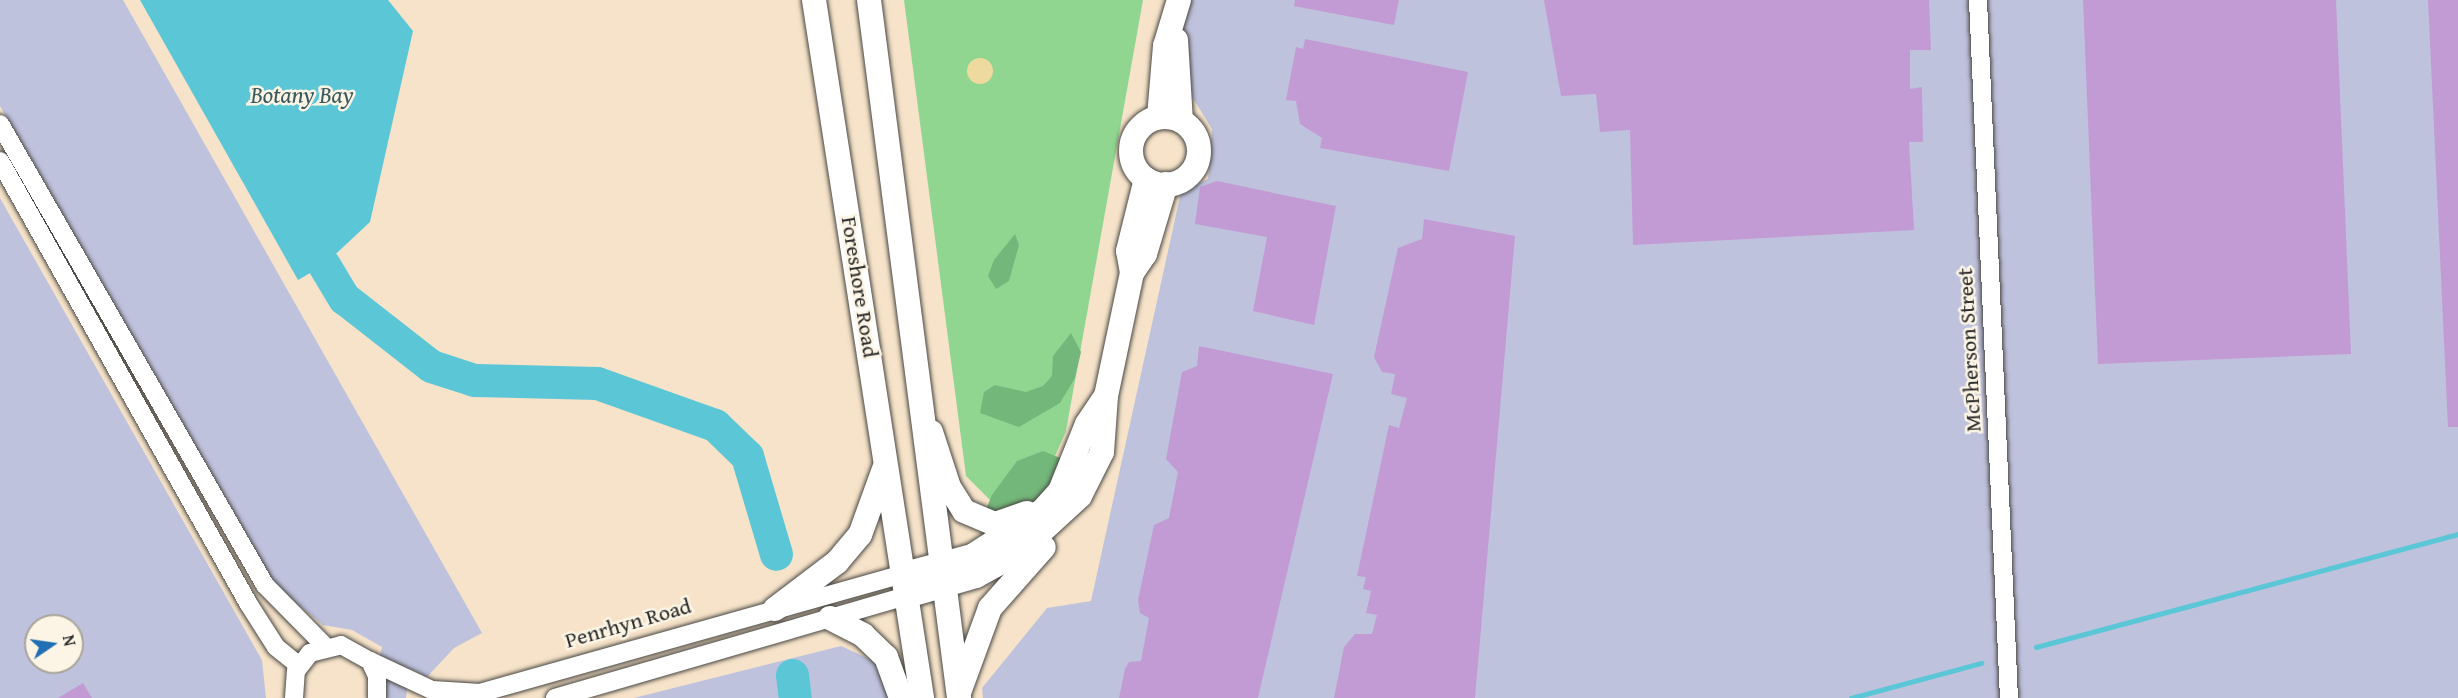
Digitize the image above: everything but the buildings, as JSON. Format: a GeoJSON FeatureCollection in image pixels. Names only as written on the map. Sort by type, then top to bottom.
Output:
{"type":"FeatureCollection","features":[{"type":"Feature","properties":{"kind":"main road","name":"Foreshore Road"},"geometry":{"type":"LineString","coordinates":[[814,0],[922,698]]}},
{"type":"Feature","properties":{"kind":"main road","name":"Foreshore Road"},"geometry":{"type":"LineString","coordinates":[[869,0],[939,576],[958,697]]}},
{"type":"Feature","properties":{"kind":"main road"},"geometry":{"type":"LineString","coordinates":[[1170,119],[1165,46],[1174,28],[1179,0]]}},
{"type":"Feature","properties":{"kind":"main road"},"geometry":{"type":"LineString","coordinates":[[1156,182],[1185,178],[1197,161],[1197,138],[1170,119]]}},
{"type":"Feature","properties":{"kind":"main road"},"geometry":{"type":"LineString","coordinates":[[1156,182],[1133,161],[1134,138],[1170,119]]}},
{"type":"Feature","properties":{"kind":"main road"},"geometry":{"type":"LineString","coordinates":[[958,697],[990,608],[1080,496],[1102,452],[1106,396],[1132,273],[1145,254],[1156,182]]}},
{"type":"Feature","properties":{"kind":"main road"},"geometry":{"type":"LineString","coordinates":[[916,385],[955,502],[986,521],[1022,516],[1074,460]]}},
{"type":"Feature","properties":{"kind":"main road"},"geometry":{"type":"LineString","coordinates":[[939,576],[1026,524],[1060,491],[1106,396]]}},
{"type":"Feature","properties":{"kind":"main road"},"geometry":{"type":"LineString","coordinates":[[775,609],[837,562],[860,535],[886,461]]}},
{"type":"Feature","properties":{"kind":"main road"},"geometry":{"type":"LineString","coordinates":[[905,585],[1018,553],[1063,518]]}},
{"type":"Feature","properties":{"kind":"main road"},"geometry":{"type":"LineString","coordinates":[[830,618],[863,635],[886,657],[901,698]]}},
{"type":"Feature","properties":{"kind":"street","name":"McPherson Street"},"geometry":{"type":"LineString","coordinates":[[1978,0],[2009,698]]}},
{"type":"Feature","properties":{"kind":"street"},"geometry":{"type":"LineString","coordinates":[[0,124],[265,585],[325,646],[298,666],[294,698]]}},
{"type":"Feature","properties":{"kind":"street"},"geometry":{"type":"LineString","coordinates":[[0,161],[248,603],[276,647],[298,666]]}},
{"type":"Feature","properties":{"kind":"street"},"geometry":{"type":"LineString","coordinates":[[555,698],[830,618],[905,585]]}},
{"type":"Feature","properties":{"kind":"street","name":"Penrhyn Road"},"geometry":{"type":"LineString","coordinates":[[325,646],[342,645],[432,690],[480,693],[775,609],[905,585]]}},
{"type":"Feature","properties":{"kind":"street"},"geometry":{"type":"LineString","coordinates":[[370,661],[377,676],[377,698]]}},
{"type":"Feature","properties":{"kind":"shaded area"},"geometry":{"type":"Polygon","coordinates":[[[0,0],[123,0],[482,633],[454,648],[427,677],[409,668],[406,698],[369,698],[382,647],[352,630],[323,625],[274,585],[0,106],[0,0]]]}},
{"type":"Feature","properties":{"kind":"shaded area"},"geometry":{"type":"Polygon","coordinates":[[[1179,0],[2458,0],[2458,698],[983,698],[982,688],[1047,608],[1091,601],[1181,192],[1208,179],[1212,129],[1189,92],[1177,23],[1179,0]]]}},
{"type":"Feature","properties":{"kind":"shaded area"},"geometry":{"type":"Polygon","coordinates":[[[0,198],[262,660],[266,698],[0,698],[0,198]]]}},
{"type":"Feature","properties":{"kind":"shaded area"},"geometry":{"type":"Polygon","coordinates":[[[841,646],[878,663],[894,698],[634,698],[841,646]]]}},
{"type":"Feature","properties":{"kind":"green space"},"geometry":{"type":"Polygon","coordinates":[[[904,0],[1143,0],[1066,431],[1051,465],[992,502],[966,476],[904,0]]]}},
{"type":"Feature","properties":{"kind":"green space"},"geometry":{"type":"Polygon","coordinates":[[[1015,234],[1019,245],[1009,281],[996,289],[988,276],[994,260],[1015,234]]]}},
{"type":"Feature","properties":{"kind":"green space"},"geometry":{"type":"Polygon","coordinates":[[[1071,333],[1081,352],[1075,378],[1060,403],[1019,427],[980,413],[984,392],[995,385],[1026,392],[1043,386],[1052,376],[1053,356],[1071,333]]]}},
{"type":"Feature","properties":{"kind":"green space"},"geometry":{"type":"Polygon","coordinates":[[[1043,451],[1065,460],[1042,496],[1029,506],[992,515],[987,507],[992,495],[1017,461],[1043,451]]]}},
{"type":"Feature","properties":{"kind":"sand"},"geometry":{"type":"Polygon","coordinates":[[[980,58],[989,62],[993,71],[989,80],[980,84],[971,80],[967,71],[971,62],[980,58]]]}},
{"type":"Feature","properties":{"kind":"water","name":"Botany Bay"},"geometry":{"type":"Polygon","coordinates":[[[140,0],[388,0],[413,31],[370,222],[324,265],[298,280],[140,0]]]}},
{"type":"Feature","properties":{"kind":"waterway"},"geometry":{"type":"LineString","coordinates":[[324,265],[344,298],[431,366],[474,380],[597,383],[715,425],[747,456],[776,554]]}},
{"type":"Feature","properties":{"kind":"waterway"},"geometry":{"type":"LineString","coordinates":[[2036,647],[2458,534]]}},
{"type":"Feature","properties":{"kind":"waterway"},"geometry":{"type":"LineString","coordinates":[[1851,698],[1981,663]]}},
{"type":"Feature","properties":{"kind":"waterway"},"geometry":{"type":"LineString","coordinates":[[792,675],[795,698]]}}]}
